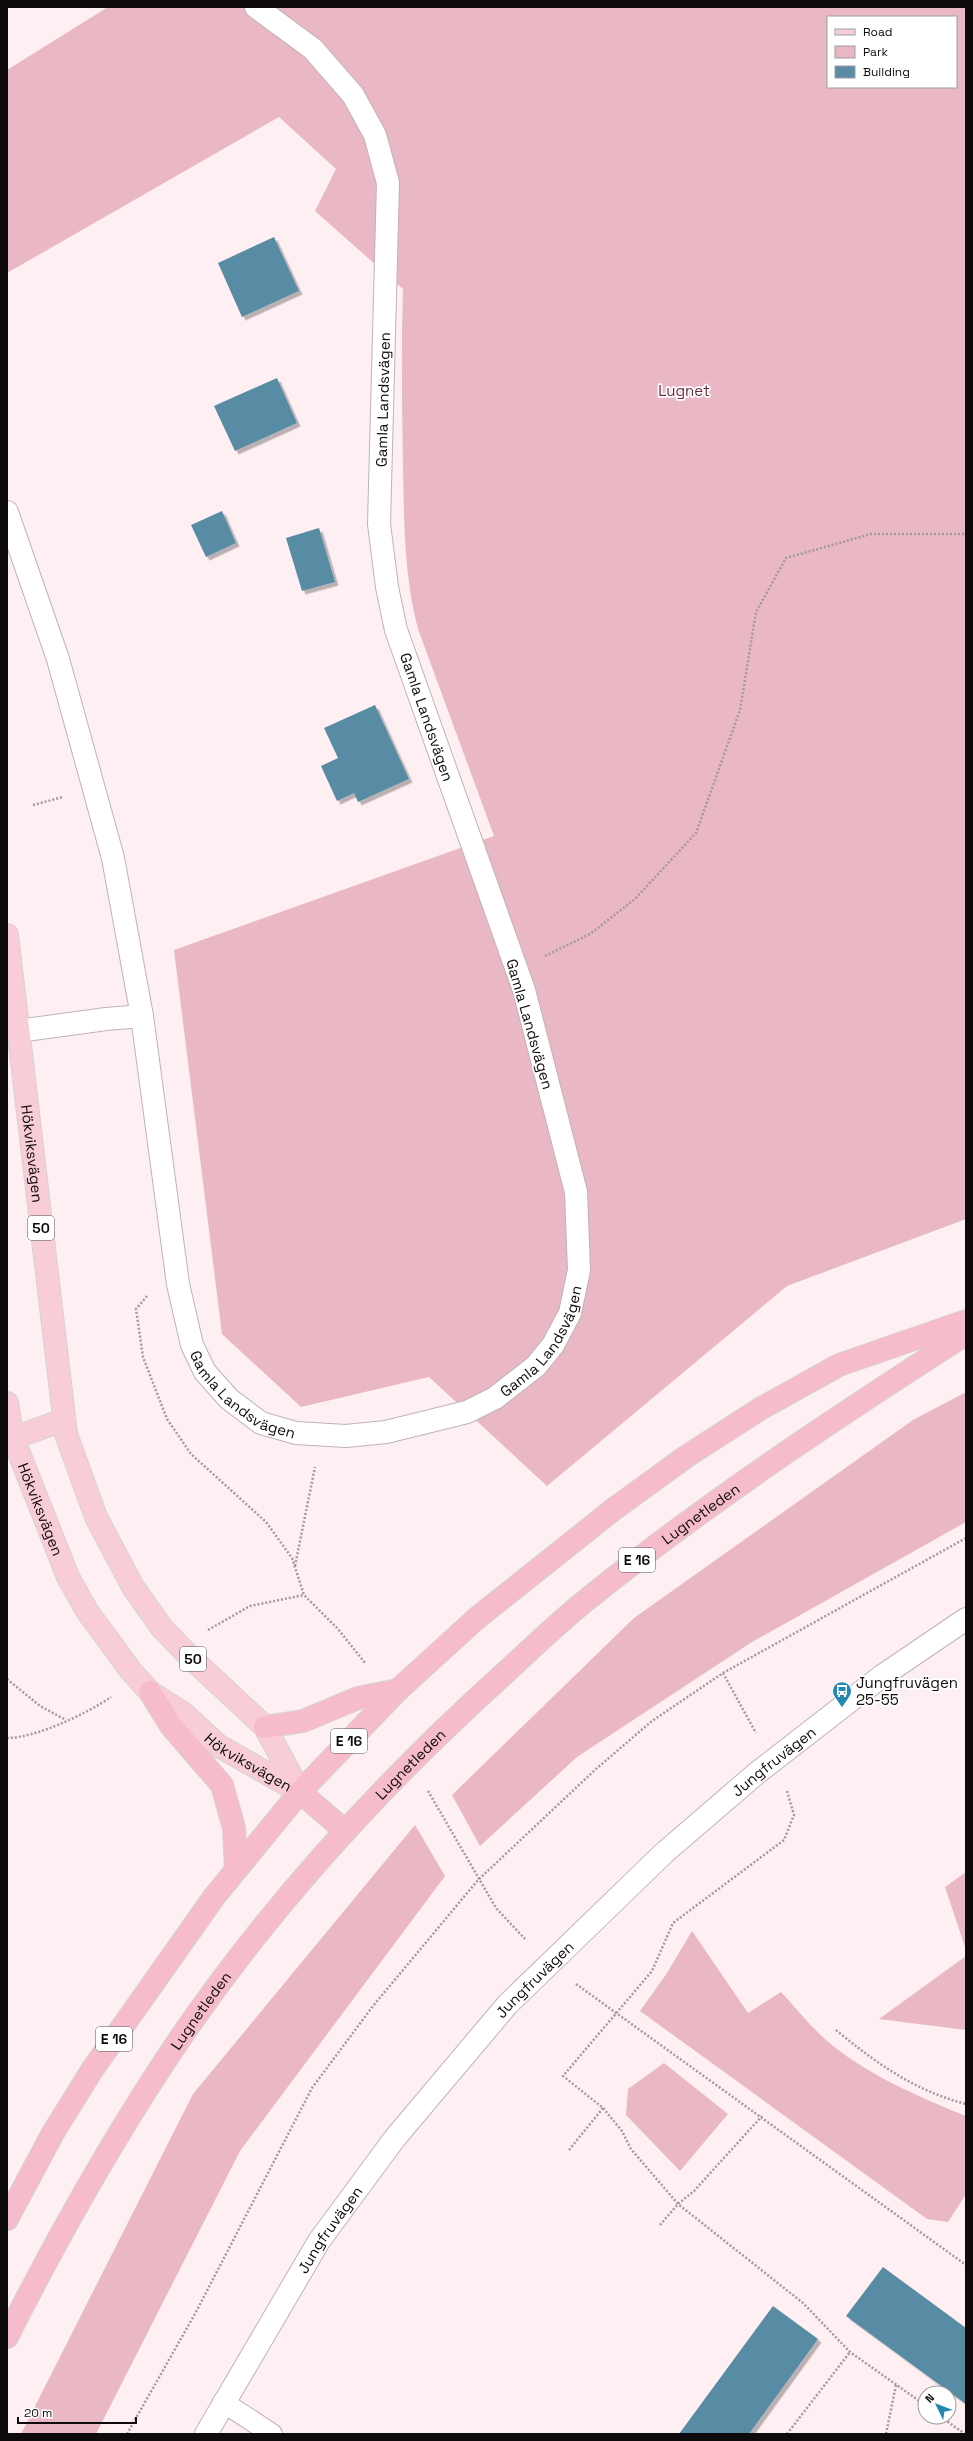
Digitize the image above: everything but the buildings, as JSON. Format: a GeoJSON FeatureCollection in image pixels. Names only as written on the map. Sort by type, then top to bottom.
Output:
{"type":"FeatureCollection","features":[{"type":"Feature","properties":{"kind":"highway","name":"E 16"},"geometry":{"type":"LineString","coordinates":[[7,2219],[53,2133],[92,2070],[180,1943],[236,1870],[300,1792],[398,1690],[477,1618],[614,1509],[687,1456],[760,1409],[839,1365],[966,1321]]}},
{"type":"Feature","properties":{"kind":"highway","name":"Lugnetleden"},"geometry":{"type":"LineString","coordinates":[[7,2337],[77,2205],[116,2137],[181,2038],[246,1951],[318,1862],[405,1766],[580,1605],[673,1532],[858,1403],[966,1334]]}},
{"type":"Feature","properties":{"kind":"highway"},"geometry":{"type":"LineString","coordinates":[[265,1727],[303,1721],[358,1698],[398,1690]]}},
{"type":"Feature","properties":{"kind":"highway"},"geometry":{"type":"LineString","coordinates":[[150,1692],[171,1726],[222,1785],[234,1828],[236,1870]]}},
{"type":"Feature","properties":{"kind":"highway"},"geometry":{"type":"LineString","coordinates":[[300,1792],[345,1831]]}},
{"type":"Feature","properties":{"kind":"main road","name":"Hökviksvägen"},"geometry":{"type":"LineString","coordinates":[[7,935],[12,1031],[66,1434],[96,1517],[133,1588],[173,1640],[265,1727],[300,1792]]}},
{"type":"Feature","properties":{"kind":"main road","name":"Hökviksvägen"},"geometry":{"type":"LineString","coordinates":[[7,1403],[10,1439],[68,1577],[87,1611],[150,1692],[183,1713],[219,1746],[300,1792]]}},
{"type":"Feature","properties":{"kind":"main road"},"geometry":{"type":"LineString","coordinates":[[10,1439],[64,1420]]}},
{"type":"Feature","properties":{"kind":"street","name":"Gamla Landsvägen"},"geometry":{"type":"LineString","coordinates":[[7,512],[58,659],[113,858],[142,1016],[178,1284],[192,1345],[205,1372],[229,1399],[261,1423],[296,1433],[346,1436],[386,1432],[466,1412],[495,1398],[536,1366],[553,1346],[570,1313],[579,1270],[576,1192],[524,990],[396,630],[387,587],[379,524],[388,183],[375,135],[353,95],[313,49],[256,7]]}},
{"type":"Feature","properties":{"kind":"street"},"geometry":{"type":"LineString","coordinates":[[12,1031],[142,1016]]}},
{"type":"Feature","properties":{"kind":"street","name":"Jungfruvägen"},"geometry":{"type":"LineString","coordinates":[[206,2434],[223,2402],[319,2240],[395,2138],[507,2005],[664,1853],[774,1760],[882,1676],[966,1619]]}},
{"type":"Feature","properties":{"kind":"lane"},"geometry":{"type":"LineString","coordinates":[[223,2402],[272,2434]]}},
{"type":"Feature","properties":{"kind":"path"},"geometry":{"type":"LineString","coordinates":[[516,970],[590,934],[636,899],[696,833],[740,710],[756,612],[786,558],[871,534],[966,534]]}},
{"type":"Feature","properties":{"kind":"path"},"geometry":{"type":"LineString","coordinates":[[178,1284],[153,1288],[136,1309],[143,1357],[167,1419],[191,1454],[266,1522],[292,1558],[304,1595],[338,1629],[368,1667]]}},
{"type":"Feature","properties":{"kind":"path"},"geometry":{"type":"LineString","coordinates":[[294,1566],[322,1435]]}},
{"type":"Feature","properties":{"kind":"path"},"geometry":{"type":"LineString","coordinates":[[127,2434],[196,2312],[312,2088],[373,2006],[478,1880],[596,1769],[647,1726],[723,1673],[966,1538]]}},
{"type":"Feature","properties":{"kind":"path"},"geometry":{"type":"LineString","coordinates":[[205,1631],[250,1606],[304,1595]]}},
{"type":"Feature","properties":{"kind":"path"},"geometry":{"type":"LineString","coordinates":[[723,1673],[752,1726],[782,1775],[794,1815],[784,1840],[673,1923],[652,1971],[563,2076],[603,2108],[622,2131],[631,2149],[678,2204],[803,2303],[850,2352],[917,2399]]}},
{"type":"Feature","properties":{"kind":"path"},"geometry":{"type":"LineString","coordinates":[[7,1679],[40,1706],[66,1720]]}},
{"type":"Feature","properties":{"kind":"path"},"geometry":{"type":"LineString","coordinates":[[7,1738],[37,1733],[92,1710],[116,1694]]}},
{"type":"Feature","properties":{"kind":"path"},"geometry":{"type":"LineString","coordinates":[[426,1787],[478,1880],[496,1908],[525,1939]]}},
{"type":"Feature","properties":{"kind":"path"},"geometry":{"type":"LineString","coordinates":[[573,1982],[762,2116],[966,2265]]}},
{"type":"Feature","properties":{"kind":"path"},"geometry":{"type":"LineString","coordinates":[[836,2030],[874,2062],[938,2096],[966,2104]]}},
{"type":"Feature","properties":{"kind":"path"},"geometry":{"type":"LineString","coordinates":[[569,2150],[603,2108]]}},
{"type":"Feature","properties":{"kind":"path"},"geometry":{"type":"LineString","coordinates":[[660,2225],[678,2204],[694,2191],[762,2116]]}},
{"type":"Feature","properties":{"kind":"path"},"geometry":{"type":"LineString","coordinates":[[787,2434],[850,2352]]}},
{"type":"Feature","properties":{"kind":"path"},"geometry":{"type":"LineString","coordinates":[[886,2434],[896,2385]]}},
{"type":"Feature","properties":{"kind":"path"},"geometry":{"type":"LineString","coordinates":[[952,2425],[965,2434]]}},
{"type":"Feature","properties":{"kind":"green space","name":"Lugnet"},"geometry":{"type":"Polygon","coordinates":[[[108,7],[966,7],[966,1219],[787,1286],[547,1486],[429,1377],[301,1407],[222,1334],[174,950],[494,836],[418,629],[413,609],[407,569],[404,507],[402,378],[403,289],[315,211],[336,169],[279,117],[7,273],[7,70],[108,7]]]}},
{"type":"Feature","properties":{"kind":"green space"},"geometry":{"type":"Polygon","coordinates":[[[966,1392],[966,1522],[752,1642],[577,1757],[480,1846],[452,1795],[634,1618],[913,1420],[966,1392]]]}},
{"type":"Feature","properties":{"kind":"green space"},"geometry":{"type":"Polygon","coordinates":[[[415,1825],[445,1876],[240,2151],[96,2434],[21,2434],[193,2094],[415,1825]]]}},
{"type":"Feature","properties":{"kind":"green space"},"geometry":{"type":"Polygon","coordinates":[[[966,1872],[966,1950],[945,1887],[966,1872]]]}},
{"type":"Feature","properties":{"kind":"green space"},"geometry":{"type":"Polygon","coordinates":[[[692,1931],[748,2013],[781,1992],[819,2034],[857,2063],[910,2092],[966,2116],[966,2194],[948,2222],[927,2219],[640,2011],[667,1973],[692,1931]]]}},
{"type":"Feature","properties":{"kind":"green space"},"geometry":{"type":"Polygon","coordinates":[[[966,1956],[966,2030],[879,2019],[966,1956]]]}},
{"type":"Feature","properties":{"kind":"green space"},"geometry":{"type":"Polygon","coordinates":[[[664,2063],[728,2114],[680,2171],[626,2115],[628,2089],[664,2063]]]}},
{"type":"Feature","properties":{"kind":"place","name":"Jungfruvägen 25-55"},"geometry":{"type":"Point","coordinates":[842,1708]}}]}
